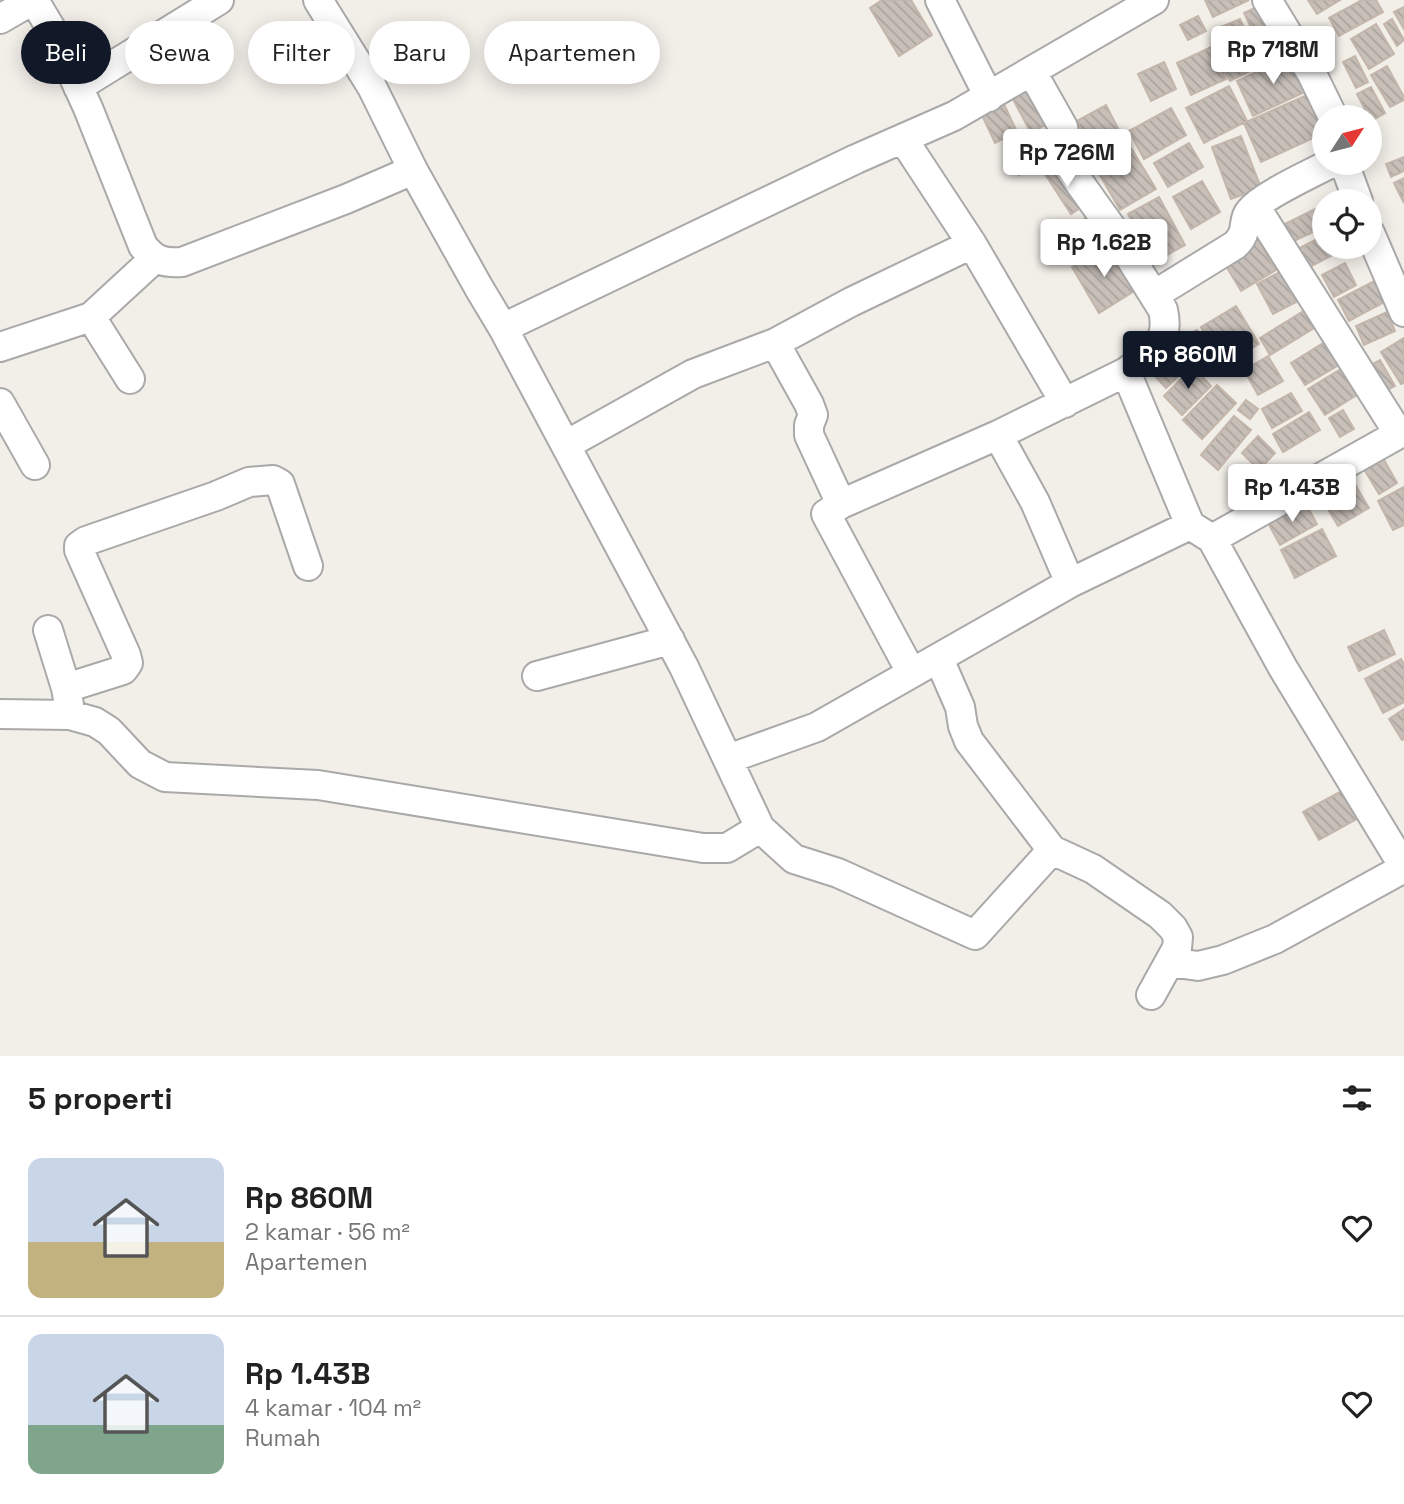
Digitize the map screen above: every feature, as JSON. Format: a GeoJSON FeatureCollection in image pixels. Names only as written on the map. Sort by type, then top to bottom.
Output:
{"type":"FeatureCollection","features":[{"type":"Feature","properties":{"kind":"street"},"geometry":{"type":"LineString","coordinates":[[0,19],[33,0],[53,32],[143,246],[154,259],[182,262],[346,200],[413,170]]}},
{"type":"Feature","properties":{"kind":"street"},"geometry":{"type":"LineString","coordinates":[[78,87],[219,0]]}},
{"type":"Feature","properties":{"kind":"street"},"geometry":{"type":"LineString","coordinates":[[318,0],[372,87],[413,170],[503,327],[670,640],[760,828],[794,859],[838,873],[975,935],[1052,850]]}},
{"type":"Feature","properties":{"kind":"street"},"geometry":{"type":"LineString","coordinates":[[940,0],[989,97]]}},
{"type":"Feature","properties":{"kind":"street"},"geometry":{"type":"LineString","coordinates":[[503,327],[989,97],[1154,0]]}},
{"type":"Feature","properties":{"kind":"street"},"geometry":{"type":"LineString","coordinates":[[1266,0],[1327,105]]}},
{"type":"Feature","properties":{"kind":"street"},"geometry":{"type":"LineString","coordinates":[[911,672],[826,514],[841,504],[998,435],[1126,372],[1158,348],[1164,334],[1166,321],[1163,310],[1111,227],[1061,157],[1065,135],[1063,127],[1032,72]]}},
{"type":"Feature","properties":{"kind":"street"},"geometry":{"type":"LineString","coordinates":[[902,139],[972,244],[1065,403]]}},
{"type":"Feature","properties":{"kind":"street"},"geometry":{"type":"LineString","coordinates":[[1153,295],[1235,245],[1243,237],[1247,213],[1312,174]]}},
{"type":"Feature","properties":{"kind":"street"},"geometry":{"type":"LineString","coordinates":[[728,759],[817,727],[1070,583],[1201,532],[1400,441],[1255,206]]}},
{"type":"Feature","properties":{"kind":"street"},"geometry":{"type":"LineString","coordinates":[[566,446],[693,373],[775,343],[851,302],[972,244]]}},
{"type":"Feature","properties":{"kind":"street"},"geometry":{"type":"LineString","coordinates":[[0,347],[91,317],[154,259]]}},
{"type":"Feature","properties":{"kind":"street"},"geometry":{"type":"LineString","coordinates":[[1381,259],[1404,312]]}},
{"type":"Feature","properties":{"kind":"street"},"geometry":{"type":"LineString","coordinates":[[91,317],[130,379]]}},
{"type":"Feature","properties":{"kind":"street"},"geometry":{"type":"LineString","coordinates":[[775,343],[809,404],[813,415],[809,435],[841,504]]}},
{"type":"Feature","properties":{"kind":"street"},"geometry":{"type":"LineString","coordinates":[[1126,372],[1201,532],[1404,867],[1263,945],[1198,966],[1170,962]]}},
{"type":"Feature","properties":{"kind":"street"},"geometry":{"type":"LineString","coordinates":[[0,403],[35,465]]}},
{"type":"Feature","properties":{"kind":"street"},"geometry":{"type":"LineString","coordinates":[[998,435],[1035,502],[1070,583]]}},
{"type":"Feature","properties":{"kind":"street"},"geometry":{"type":"LineString","coordinates":[[0,714],[68,701],[123,670],[128,663],[79,550],[79,546],[86,541],[249,482],[274,480],[280,484],[308,566]]}},
{"type":"Feature","properties":{"kind":"street"},"geometry":{"type":"LineString","coordinates":[[48,630],[68,701],[109,731],[140,764],[165,776],[318,785],[703,848],[727,848],[760,828]]}},
{"type":"Feature","properties":{"kind":"street"},"geometry":{"type":"LineString","coordinates":[[537,676],[670,640]]}},
{"type":"Feature","properties":{"kind":"street"},"geometry":{"type":"LineString","coordinates":[[939,659],[960,707],[969,741],[1052,850],[1093,869],[1160,915],[1173,928],[1178,937],[1177,948],[1151,995]]}},
{"type":"Feature","properties":{"kind":"building"},"geometry":{"type":"Polygon","coordinates":[[[882,0],[911,0],[932,35],[899,56],[870,8],[882,0]]]}},
{"type":"Feature","properties":{"kind":"building"},"geometry":{"type":"Polygon","coordinates":[[[1205,0],[1249,0],[1213,17],[1205,0]]]}},
{"type":"Feature","properties":{"kind":"building"},"geometry":{"type":"Polygon","coordinates":[[[1308,0],[1340,0],[1317,14],[1308,0]]]}},
{"type":"Feature","properties":{"kind":"building"},"geometry":{"type":"Polygon","coordinates":[[[1362,0],[1376,0],[1383,12],[1339,36],[1329,18],[1362,0]]]}},
{"type":"Feature","properties":{"kind":"building"},"geometry":{"type":"Polygon","coordinates":[[[1261,5],[1271,27],[1254,34],[1244,13],[1261,5]]]}},
{"type":"Feature","properties":{"kind":"building"},"geometry":{"type":"Polygon","coordinates":[[[1404,7],[1404,29],[1394,12],[1404,7]]]}},
{"type":"Feature","properties":{"kind":"building"},"geometry":{"type":"Polygon","coordinates":[[[1198,16],[1206,31],[1188,40],[1180,25],[1198,16]]]}},
{"type":"Feature","properties":{"kind":"building"},"geometry":{"type":"Polygon","coordinates":[[[1240,19],[1249,39],[1225,49],[1216,29],[1240,19]]]}},
{"type":"Feature","properties":{"kind":"building"},"geometry":{"type":"Polygon","coordinates":[[[1392,19],[1404,40],[1397,46],[1384,24],[1392,19]]]}},
{"type":"Feature","properties":{"kind":"building"},"geometry":{"type":"Polygon","coordinates":[[[1376,24],[1394,54],[1369,69],[1351,39],[1376,24]]]}},
{"type":"Feature","properties":{"kind":"building"},"geometry":{"type":"Polygon","coordinates":[[[1280,27],[1286,37],[1234,63],[1229,52],[1280,27]]]}},
{"type":"Feature","properties":{"kind":"building"},"geometry":{"type":"Polygon","coordinates":[[[1291,41],[1294,49],[1230,81],[1225,72],[1291,41]]]}},
{"type":"Feature","properties":{"kind":"building"},"geometry":{"type":"Polygon","coordinates":[[[1211,47],[1226,79],[1191,95],[1177,63],[1211,47]]]}},
{"type":"Feature","properties":{"kind":"building"},"geometry":{"type":"Polygon","coordinates":[[[1293,55],[1309,90],[1253,116],[1237,81],[1293,55]]]}},
{"type":"Feature","properties":{"kind":"building"},"geometry":{"type":"Polygon","coordinates":[[[1355,56],[1368,82],[1356,88],[1343,62],[1355,56]]]}},
{"type":"Feature","properties":{"kind":"building"},"geometry":{"type":"Polygon","coordinates":[[[1164,62],[1176,89],[1151,101],[1138,74],[1164,62]]]}},
{"type":"Feature","properties":{"kind":"building"},"geometry":{"type":"Polygon","coordinates":[[[1387,66],[1404,97],[1404,100],[1390,107],[1371,75],[1387,66]]]}},
{"type":"Feature","properties":{"kind":"building"},"geometry":{"type":"Polygon","coordinates":[[[1033,76],[1056,119],[1031,133],[1008,90],[1033,76]]]}},
{"type":"Feature","properties":{"kind":"building"},"geometry":{"type":"Polygon","coordinates":[[[1229,86],[1247,121],[1204,143],[1186,108],[1229,86]]]}},
{"type":"Feature","properties":{"kind":"building"},"geometry":{"type":"Polygon","coordinates":[[[1371,87],[1381,105],[1363,105],[1357,94],[1371,87]]]}},
{"type":"Feature","properties":{"kind":"building"},"geometry":{"type":"Polygon","coordinates":[[[1307,95],[1312,106],[1312,139],[1261,162],[1244,123],[1307,95]]]}},
{"type":"Feature","properties":{"kind":"building"},"geometry":{"type":"Polygon","coordinates":[[[1002,100],[1017,132],[995,143],[980,111],[1002,100]]]}},
{"type":"Feature","properties":{"kind":"building"},"geometry":{"type":"Polygon","coordinates":[[[1106,105],[1120,132],[1091,148],[1077,121],[1106,105]]]}},
{"type":"Feature","properties":{"kind":"building"},"geometry":{"type":"Polygon","coordinates":[[[1171,108],[1186,135],[1144,159],[1129,131],[1171,108]]]}},
{"type":"Feature","properties":{"kind":"building"},"geometry":{"type":"Polygon","coordinates":[[[1045,134],[1056,159],[1019,175],[1009,151],[1045,134]]]}},
{"type":"Feature","properties":{"kind":"building"},"geometry":{"type":"Polygon","coordinates":[[[1241,136],[1261,188],[1231,199],[1212,147],[1241,136]]]}},
{"type":"Feature","properties":{"kind":"building"},"geometry":{"type":"Polygon","coordinates":[[[1128,143],[1156,189],[1120,210],[1093,163],[1128,143]]]}},
{"type":"Feature","properties":{"kind":"building"},"geometry":{"type":"Polygon","coordinates":[[[1189,143],[1203,167],[1168,187],[1154,163],[1189,143]]]}},
{"type":"Feature","properties":{"kind":"building"},"geometry":{"type":"Polygon","coordinates":[[[1404,157],[1404,171],[1391,177],[1386,164],[1404,157]]]}},
{"type":"Feature","properties":{"kind":"building"},"geometry":{"type":"Polygon","coordinates":[[[1063,164],[1088,203],[1071,214],[1045,174],[1063,164]]]}},
{"type":"Feature","properties":{"kind":"building"},"geometry":{"type":"Polygon","coordinates":[[[1404,178],[1404,203],[1394,183],[1404,178]]]}},
{"type":"Feature","properties":{"kind":"building"},"geometry":{"type":"Polygon","coordinates":[[[1202,181],[1220,212],[1191,229],[1173,197],[1202,181]]]}},
{"type":"Feature","properties":{"kind":"building"},"geometry":{"type":"Polygon","coordinates":[[[1159,197],[1185,245],[1154,262],[1128,214],[1159,197]]]}},
{"type":"Feature","properties":{"kind":"building"},"geometry":{"type":"Polygon","coordinates":[[[1312,210],[1312,233],[1294,241],[1285,224],[1312,210]]]}},
{"type":"Feature","properties":{"kind":"building"},"geometry":{"type":"Polygon","coordinates":[[[1091,215],[1105,239],[1068,261],[1054,237],[1091,215]]]}},
{"type":"Feature","properties":{"kind":"building"},"geometry":{"type":"Polygon","coordinates":[[[1258,240],[1276,270],[1241,291],[1223,261],[1258,240]]]}},
{"type":"Feature","properties":{"kind":"building"},"geometry":{"type":"Polygon","coordinates":[[[1312,242],[1312,259],[1325,259],[1304,270],[1294,251],[1312,242]]]}},
{"type":"Feature","properties":{"kind":"building"},"geometry":{"type":"Polygon","coordinates":[[[1109,245],[1136,290],[1099,313],[1072,267],[1109,245]]]}},
{"type":"Feature","properties":{"kind":"building"},"geometry":{"type":"Polygon","coordinates":[[[1345,263],[1356,285],[1334,297],[1322,275],[1345,263]]]}},
{"type":"Feature","properties":{"kind":"building"},"geometry":{"type":"Polygon","coordinates":[[[1280,272],[1296,302],[1273,314],[1257,284],[1280,272]]]}},
{"type":"Feature","properties":{"kind":"building"},"geometry":{"type":"Polygon","coordinates":[[[1378,279],[1388,300],[1349,321],[1338,300],[1378,279]]]}},
{"type":"Feature","properties":{"kind":"building"},"geometry":{"type":"Polygon","coordinates":[[[1236,306],[1259,344],[1223,365],[1201,327],[1236,306]]]}},
{"type":"Feature","properties":{"kind":"building"},"geometry":{"type":"Polygon","coordinates":[[[1305,310],[1316,327],[1270,355],[1260,338],[1305,310]]]}},
{"type":"Feature","properties":{"kind":"building"},"geometry":{"type":"Polygon","coordinates":[[[1387,312],[1395,331],[1364,345],[1356,326],[1387,312]]]}},
{"type":"Feature","properties":{"kind":"building"},"geometry":{"type":"Polygon","coordinates":[[[1197,330],[1209,354],[1194,362],[1181,338],[1197,330]]]}},
{"type":"Feature","properties":{"kind":"building"},"geometry":{"type":"Polygon","coordinates":[[[1404,338],[1404,383],[1401,384],[1381,352],[1404,338]]]}},
{"type":"Feature","properties":{"kind":"building"},"geometry":{"type":"Polygon","coordinates":[[[1325,342],[1339,365],[1305,385],[1291,363],[1325,342]]]}},
{"type":"Feature","properties":{"kind":"building"},"geometry":{"type":"Polygon","coordinates":[[[1177,351],[1190,365],[1166,388],[1153,374],[1177,351]]]}},
{"type":"Feature","properties":{"kind":"building"},"geometry":{"type":"Polygon","coordinates":[[[1268,356],[1283,381],[1258,395],[1244,370],[1268,356]]]}},
{"type":"Feature","properties":{"kind":"building"},"geometry":{"type":"Polygon","coordinates":[[[1380,360],[1395,386],[1385,391],[1371,365],[1380,360]]]}},
{"type":"Feature","properties":{"kind":"building"},"geometry":{"type":"Polygon","coordinates":[[[1193,367],[1211,386],[1182,415],[1164,396],[1193,367]]]}},
{"type":"Feature","properties":{"kind":"building"},"geometry":{"type":"Polygon","coordinates":[[[1344,367],[1360,393],[1325,415],[1308,389],[1344,367]]]}},
{"type":"Feature","properties":{"kind":"building"},"geometry":{"type":"Polygon","coordinates":[[[1217,385],[1236,403],[1202,439],[1183,420],[1217,385]]]}},
{"type":"Feature","properties":{"kind":"building"},"geometry":{"type":"Polygon","coordinates":[[[1291,393],[1302,411],[1272,428],[1262,409],[1291,393]]]}},
{"type":"Feature","properties":{"kind":"building"},"geometry":{"type":"Polygon","coordinates":[[[1246,400],[1258,409],[1250,419],[1238,410],[1246,400]]]}},
{"type":"Feature","properties":{"kind":"building"},"geometry":{"type":"Polygon","coordinates":[[[1343,410],[1354,429],[1340,437],[1329,418],[1343,410]]]}},
{"type":"Feature","properties":{"kind":"building"},"geometry":{"type":"Polygon","coordinates":[[[1309,412],[1320,430],[1283,452],[1273,434],[1309,412]]]}},
{"type":"Feature","properties":{"kind":"building"},"geometry":{"type":"Polygon","coordinates":[[[1234,416],[1251,430],[1218,470],[1201,455],[1234,416]]]}},
{"type":"Feature","properties":{"kind":"building"},"geometry":{"type":"Polygon","coordinates":[[[1258,436],[1275,453],[1259,470],[1242,453],[1258,436]]]}},
{"type":"Feature","properties":{"kind":"building"},"geometry":{"type":"Polygon","coordinates":[[[1383,458],[1397,483],[1379,494],[1364,469],[1383,458]]]}},
{"type":"Feature","properties":{"kind":"building"},"geometry":{"type":"Polygon","coordinates":[[[1353,481],[1369,508],[1338,526],[1322,499],[1353,481]]]}},
{"type":"Feature","properties":{"kind":"building"},"geometry":{"type":"Polygon","coordinates":[[[1404,487],[1404,525],[1393,530],[1378,501],[1404,487]]]}},
{"type":"Feature","properties":{"kind":"building"},"geometry":{"type":"Polygon","coordinates":[[[1305,502],[1317,524],[1280,545],[1268,523],[1305,502]]]}},
{"type":"Feature","properties":{"kind":"building"},"geometry":{"type":"Polygon","coordinates":[[[1322,529],[1336,556],[1295,578],[1281,550],[1322,529]]]}},
{"type":"Feature","properties":{"kind":"building"},"geometry":{"type":"Polygon","coordinates":[[[1384,630],[1395,654],[1359,671],[1348,647],[1384,630]]]}},
{"type":"Feature","properties":{"kind":"building"},"geometry":{"type":"Polygon","coordinates":[[[1401,659],[1404,664],[1404,702],[1383,713],[1365,679],[1401,659]]]}},
{"type":"Feature","properties":{"kind":"building"},"geometry":{"type":"Polygon","coordinates":[[[1404,709],[1404,739],[1402,740],[1389,719],[1404,709]]]}},
{"type":"Feature","properties":{"kind":"building"},"geometry":{"type":"Polygon","coordinates":[[[1347,788],[1362,816],[1319,840],[1303,812],[1347,788]]]}}]}
